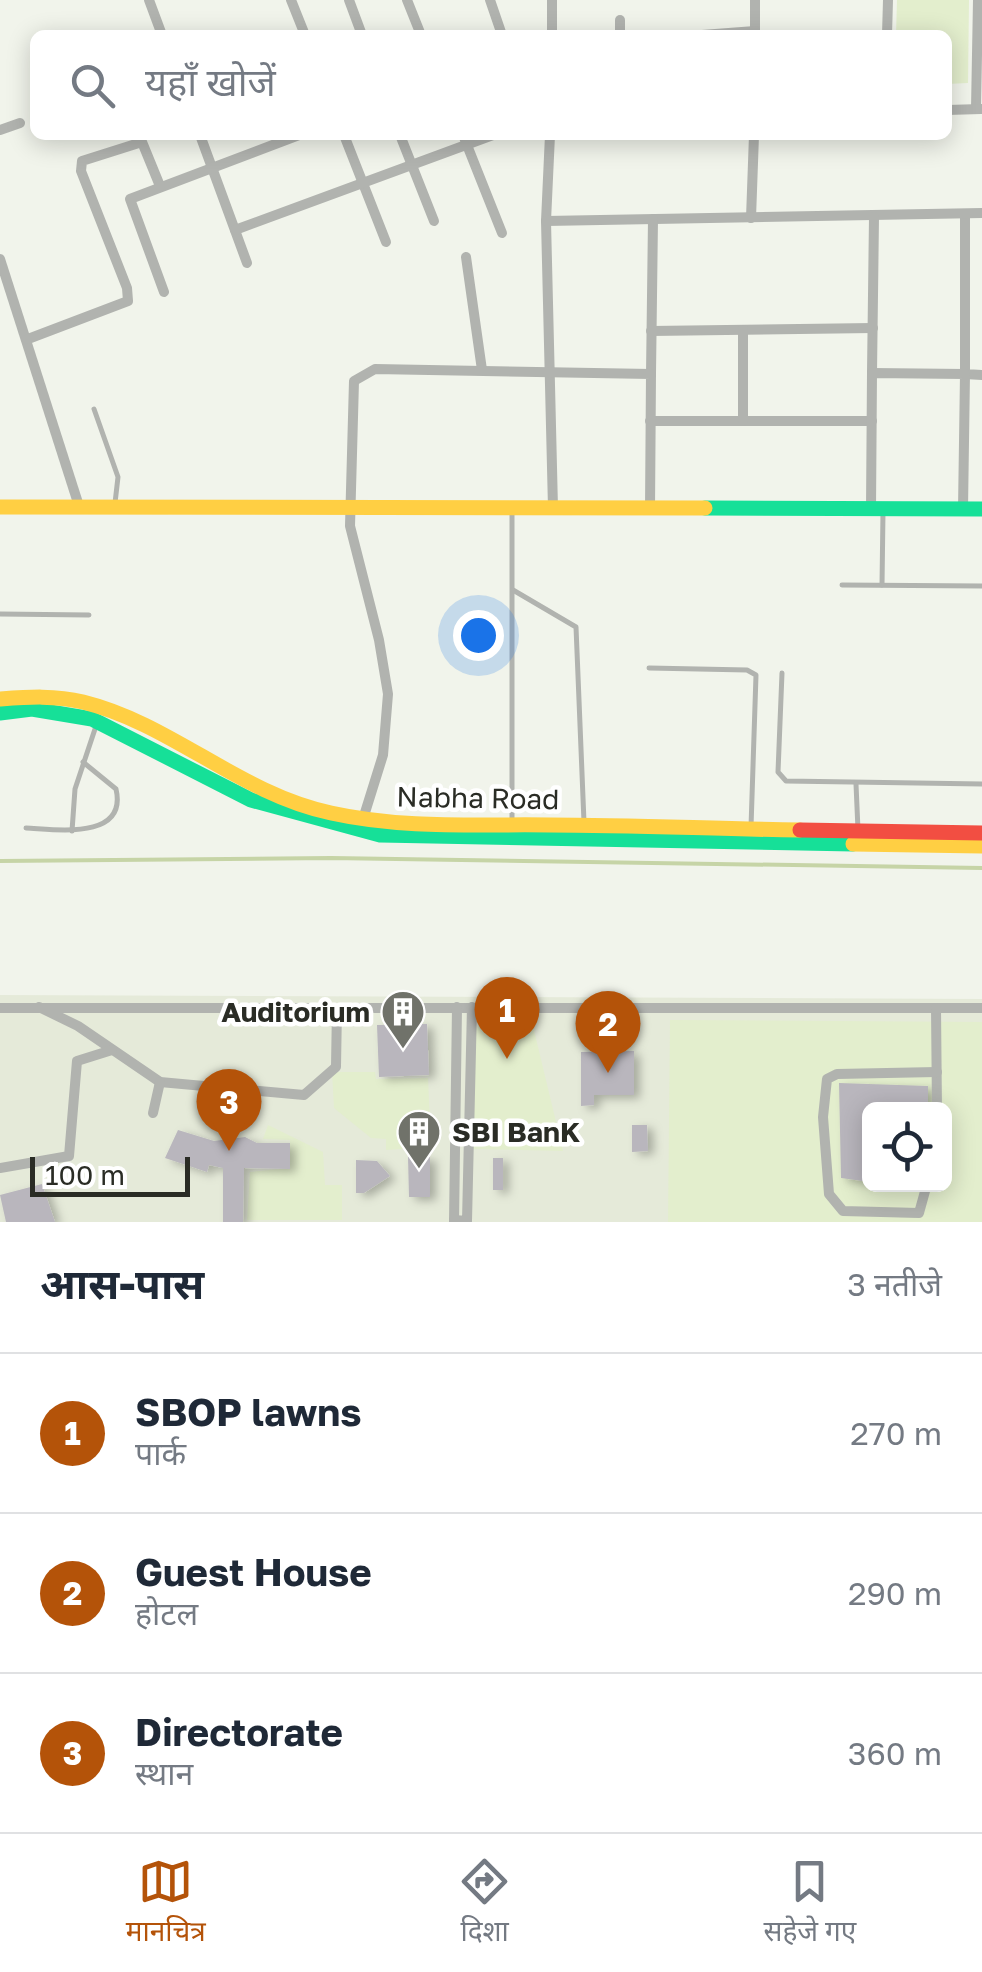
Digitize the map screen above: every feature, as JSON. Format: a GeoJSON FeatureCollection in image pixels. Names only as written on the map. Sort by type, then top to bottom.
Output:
{"type":"FeatureCollection","features":[{"type":"Feature","properties":{"kind":"main road"},"geometry":{"type":"LineString","coordinates":[[0,506],[982,510]]}},
{"type":"Feature","properties":{"kind":"main road","name":"Nabha Road"},"geometry":{"type":"LineString","coordinates":[[0,699],[47,694],[100,713],[294,803],[363,819],[512,832],[584,825],[982,833]]}},
{"type":"Feature","properties":{"kind":"main road","name":"Nabha Road"},"geometry":{"type":"LineString","coordinates":[[0,713],[56,707],[100,713],[229,790],[313,822],[380,835],[512,832],[982,846]]}},
{"type":"Feature","properties":{"kind":"street"},"geometry":{"type":"LineString","coordinates":[[149,0],[160,30]]}},
{"type":"Feature","properties":{"kind":"street"},"geometry":{"type":"LineString","coordinates":[[291,0],[303,30]]}},
{"type":"Feature","properties":{"kind":"street"},"geometry":{"type":"LineString","coordinates":[[349,0],[360,30]]}},
{"type":"Feature","properties":{"kind":"street"},"geometry":{"type":"LineString","coordinates":[[407,0],[419,30]]}},
{"type":"Feature","properties":{"kind":"street"},"geometry":{"type":"LineString","coordinates":[[490,0],[500,30]]}},
{"type":"Feature","properties":{"kind":"street"},"geometry":{"type":"LineString","coordinates":[[552,0],[552,30]]}},
{"type":"Feature","properties":{"kind":"street"},"geometry":{"type":"LineString","coordinates":[[755,0],[755,30]]}},
{"type":"Feature","properties":{"kind":"street"},"geometry":{"type":"LineString","coordinates":[[887,30],[888,0]]}},
{"type":"Feature","properties":{"kind":"street"},"geometry":{"type":"LineString","coordinates":[[952,110],[979,109],[978,0]]}},
{"type":"Feature","properties":{"kind":"street"},"geometry":{"type":"LineString","coordinates":[[620,20],[620,30]]}},
{"type":"Feature","properties":{"kind":"street"},"geometry":{"type":"LineString","coordinates":[[0,130],[20,123]]}},
{"type":"Feature","properties":{"kind":"street"},"geometry":{"type":"LineString","coordinates":[[202,140],[247,262]]}},
{"type":"Feature","properties":{"kind":"street"},"geometry":{"type":"LineString","coordinates":[[164,292],[130,205],[134,196],[286,140]]}},
{"type":"Feature","properties":{"kind":"street"},"geometry":{"type":"LineString","coordinates":[[346,140],[386,242]]}},
{"type":"Feature","properties":{"kind":"street"},"geometry":{"type":"LineString","coordinates":[[402,140],[434,221]]}},
{"type":"Feature","properties":{"kind":"street"},"geometry":{"type":"LineString","coordinates":[[235,230],[411,164],[463,140]]}},
{"type":"Feature","properties":{"kind":"street"},"geometry":{"type":"LineString","coordinates":[[465,140],[502,233]]}},
{"type":"Feature","properties":{"kind":"street"},"geometry":{"type":"LineString","coordinates":[[550,140],[546,221],[553,508]]}},
{"type":"Feature","properties":{"kind":"street"},"geometry":{"type":"LineString","coordinates":[[752,218],[754,140]]}},
{"type":"Feature","properties":{"kind":"street"},"geometry":{"type":"LineString","coordinates":[[28,339],[128,301],[127,288],[80,171],[82,162],[142,142],[160,186]]}},
{"type":"Feature","properties":{"kind":"street"},"geometry":{"type":"LineString","coordinates":[[963,509],[966,214]]}},
{"type":"Feature","properties":{"kind":"street"},"geometry":{"type":"LineString","coordinates":[[546,221],[982,214]]}},
{"type":"Feature","properties":{"kind":"street"},"geometry":{"type":"LineString","coordinates":[[874,217],[872,421],[877,509]]}},
{"type":"Feature","properties":{"kind":"street"},"geometry":{"type":"LineString","coordinates":[[650,509],[652,219]]}},
{"type":"Feature","properties":{"kind":"street"},"geometry":{"type":"LineString","coordinates":[[466,257],[482,370]]}},
{"type":"Feature","properties":{"kind":"street"},"geometry":{"type":"LineString","coordinates":[[0,259],[79,506]]}},
{"type":"Feature","properties":{"kind":"street"},"geometry":{"type":"LineString","coordinates":[[965,324],[982,324]]}},
{"type":"Feature","properties":{"kind":"street"},"geometry":{"type":"LineString","coordinates":[[651,331],[873,328]]}},
{"type":"Feature","properties":{"kind":"street"},"geometry":{"type":"LineString","coordinates":[[743,330],[743,421]]}},
{"type":"Feature","properties":{"kind":"street"},"geometry":{"type":"LineString","coordinates":[[363,819],[383,755],[388,694],[348,507],[354,381],[375,369],[651,374]]}},
{"type":"Feature","properties":{"kind":"street"},"geometry":{"type":"LineString","coordinates":[[872,373],[982,375]]}},
{"type":"Feature","properties":{"kind":"street"},"geometry":{"type":"LineString","coordinates":[[650,421],[872,421]]}},
{"type":"Feature","properties":{"kind":"street"},"geometry":{"type":"LineString","coordinates":[[78,1026],[78,1010],[87,1005]]}},
{"type":"Feature","properties":{"kind":"street"},"geometry":{"type":"LineString","coordinates":[[38,1007],[78,1026],[160,1082],[304,1096],[336,1067],[337,1008]]}},
{"type":"Feature","properties":{"kind":"street"},"geometry":{"type":"LineString","coordinates":[[457,1007],[459,1221]]}},
{"type":"Feature","properties":{"kind":"street"},"geometry":{"type":"LineString","coordinates":[[459,1221],[472,1007]]}},
{"type":"Feature","properties":{"kind":"street"},"geometry":{"type":"LineString","coordinates":[[0,1008],[982,1008]]}},
{"type":"Feature","properties":{"kind":"street"},"geometry":{"type":"LineString","coordinates":[[936,1008],[937,1102]]}},
{"type":"Feature","properties":{"kind":"street"},"geometry":{"type":"LineString","coordinates":[[0,1168],[70,1156],[78,1061],[112,1050]]}},
{"type":"Feature","properties":{"kind":"street"},"geometry":{"type":"LineString","coordinates":[[925,1192],[919,1212],[844,1210],[834,1204],[828,1194],[824,1117],[828,1079],[837,1074],[937,1072]]}},
{"type":"Feature","properties":{"kind":"street"},"geometry":{"type":"LineString","coordinates":[[154,1113],[160,1082]]}},
{"type":"Feature","properties":{"kind":"lane"},"geometry":{"type":"LineString","coordinates":[[94,408],[118,477],[115,506]]}},
{"type":"Feature","properties":{"kind":"lane"},"geometry":{"type":"LineString","coordinates":[[512,509],[512,832]]}},
{"type":"Feature","properties":{"kind":"lane"},"geometry":{"type":"LineString","coordinates":[[877,509],[882,585]]}},
{"type":"Feature","properties":{"kind":"lane"},"geometry":{"type":"LineString","coordinates":[[842,585],[982,586]]}},
{"type":"Feature","properties":{"kind":"lane"},"geometry":{"type":"LineString","coordinates":[[512,590],[576,627],[584,825]]}},
{"type":"Feature","properties":{"kind":"lane"},"geometry":{"type":"LineString","coordinates":[[0,614],[89,615]]}},
{"type":"Feature","properties":{"kind":"lane"},"geometry":{"type":"LineString","coordinates":[[649,668],[747,670],[756,675],[751,830]]}},
{"type":"Feature","properties":{"kind":"lane"},"geometry":{"type":"LineString","coordinates":[[782,673],[781,778],[793,783],[982,784]]}},
{"type":"Feature","properties":{"kind":"lane"},"geometry":{"type":"LineString","coordinates":[[72,830],[83,762],[100,713]]}},
{"type":"Feature","properties":{"kind":"lane"},"geometry":{"type":"LineString","coordinates":[[26,828],[98,827],[118,796],[110,781],[83,762]]}},
{"type":"Feature","properties":{"kind":"lane"},"geometry":{"type":"LineString","coordinates":[[856,784],[858,832]]}},
{"type":"Feature","properties":{"kind":"shaded area"},"geometry":{"type":"Polygon","coordinates":[[[0,995],[982,999],[982,1222],[0,1222],[0,995]]]}},
{"type":"Feature","properties":{"kind":"green space"},"geometry":{"type":"Polygon","coordinates":[[[897,0],[969,0],[968,83],[952,84],[952,30],[896,30],[897,0]]]}},
{"type":"Feature","properties":{"kind":"green space"},"geometry":{"type":"Polygon","coordinates":[[[670,1020],[982,1022],[982,1222],[668,1222],[670,1020]]]}},
{"type":"Feature","properties":{"kind":"green space"},"geometry":{"type":"Polygon","coordinates":[[[532,1022],[563,1151],[472,1149],[474,1027],[532,1022]]]}},
{"type":"Feature","properties":{"kind":"green space"},"geometry":{"type":"Polygon","coordinates":[[[332,1072],[375,1072],[376,1079],[428,1078],[431,1147],[386,1150],[386,1139],[371,1138],[334,1108],[332,1072]]]}},
{"type":"Feature","properties":{"kind":"green space"},"geometry":{"type":"Polygon","coordinates":[[[268,1125],[323,1152],[325,1185],[342,1185],[342,1220],[247,1220],[250,1172],[290,1168],[290,1140],[263,1139],[268,1125]]]}},
{"type":"Feature","properties":{"kind":"building","name":"Auditorium"},"geometry":{"type":"Polygon","coordinates":[[[427,1024],[429,1075],[379,1077],[377,1025],[427,1024]]]}},
{"type":"Feature","properties":{"kind":"building"},"geometry":{"type":"Polygon","coordinates":[[[634,1051],[634,1095],[594,1095],[594,1105],[581,1106],[581,1052],[634,1051]]]}},
{"type":"Feature","properties":{"kind":"building"},"geometry":{"type":"Polygon","coordinates":[[[839,1083],[928,1086],[928,1102],[862,1102],[862,1181],[841,1178],[839,1083]]]}},
{"type":"Feature","properties":{"kind":"building"},"geometry":{"type":"Polygon","coordinates":[[[632,1125],[647,1125],[648,1151],[632,1152],[632,1125]]]}},
{"type":"Feature","properties":{"kind":"building"},"geometry":{"type":"Polygon","coordinates":[[[178,1130],[214,1141],[245,1137],[257,1143],[290,1143],[290,1169],[244,1168],[243,1222],[223,1222],[223,1168],[209,1165],[207,1172],[165,1158],[178,1130]]]}},
{"type":"Feature","properties":{"kind":"building","name":"SBI BanK"},"geometry":{"type":"Polygon","coordinates":[[[408,1157],[430,1157],[430,1197],[409,1197],[408,1157]]]}},
{"type":"Feature","properties":{"kind":"building"},"geometry":{"type":"Polygon","coordinates":[[[493,1158],[503,1158],[503,1190],[493,1190],[493,1158]]]}},
{"type":"Feature","properties":{"kind":"building"},"geometry":{"type":"Polygon","coordinates":[[[356,1160],[377,1161],[390,1176],[364,1193],[356,1193],[356,1160]]]}},
{"type":"Feature","properties":{"kind":"building"},"geometry":{"type":"Polygon","coordinates":[[[42,1184],[55,1222],[6,1222],[0,1195],[42,1184]]]}},
{"type":"Feature","properties":{"kind":"waterway"},"geometry":{"type":"LineString","coordinates":[[0,861],[331,858],[982,868]]}},
{"type":"Feature","properties":{"kind":"traffic: fast"},"geometry":{"type":"LineString","coordinates":[[705,508],[982,509]]}},
{"type":"Feature","properties":{"kind":"traffic: fast"},"geometry":{"type":"LineString","coordinates":[[0,713],[32,709],[92,719],[251,800],[380,835],[853,844]]}},
{"type":"Feature","properties":{"kind":"traffic: slow"},"geometry":{"type":"LineString","coordinates":[[0,507],[705,508]]}},
{"type":"Feature","properties":{"kind":"traffic: slow"},"geometry":{"type":"LineString","coordinates":[[0,699],[62,698],[115,712],[266,791],[298,804],[358,818],[440,825],[800,830]]}},
{"type":"Feature","properties":{"kind":"traffic: slow"},"geometry":{"type":"LineString","coordinates":[[853,844],[982,846]]}},
{"type":"Feature","properties":{"kind":"traffic: jam"},"geometry":{"type":"LineString","coordinates":[[800,830],[982,833]]}},
{"type":"Feature","properties":{"kind":"place","name":"Auditorium"},"geometry":{"type":"Point","coordinates":[403,1050]}},
{"type":"Feature","properties":{"kind":"place","name":"SBOP lawns"},"geometry":{"type":"Point","coordinates":[507,1059]}},
{"type":"Feature","properties":{"kind":"place","name":"Guest House"},"geometry":{"type":"Point","coordinates":[608,1073]}},
{"type":"Feature","properties":{"kind":"place","name":"Directorate"},"geometry":{"type":"Point","coordinates":[229,1151]}},
{"type":"Feature","properties":{"kind":"place","name":"SBI BanK"},"geometry":{"type":"Point","coordinates":[419,1170]}}]}
